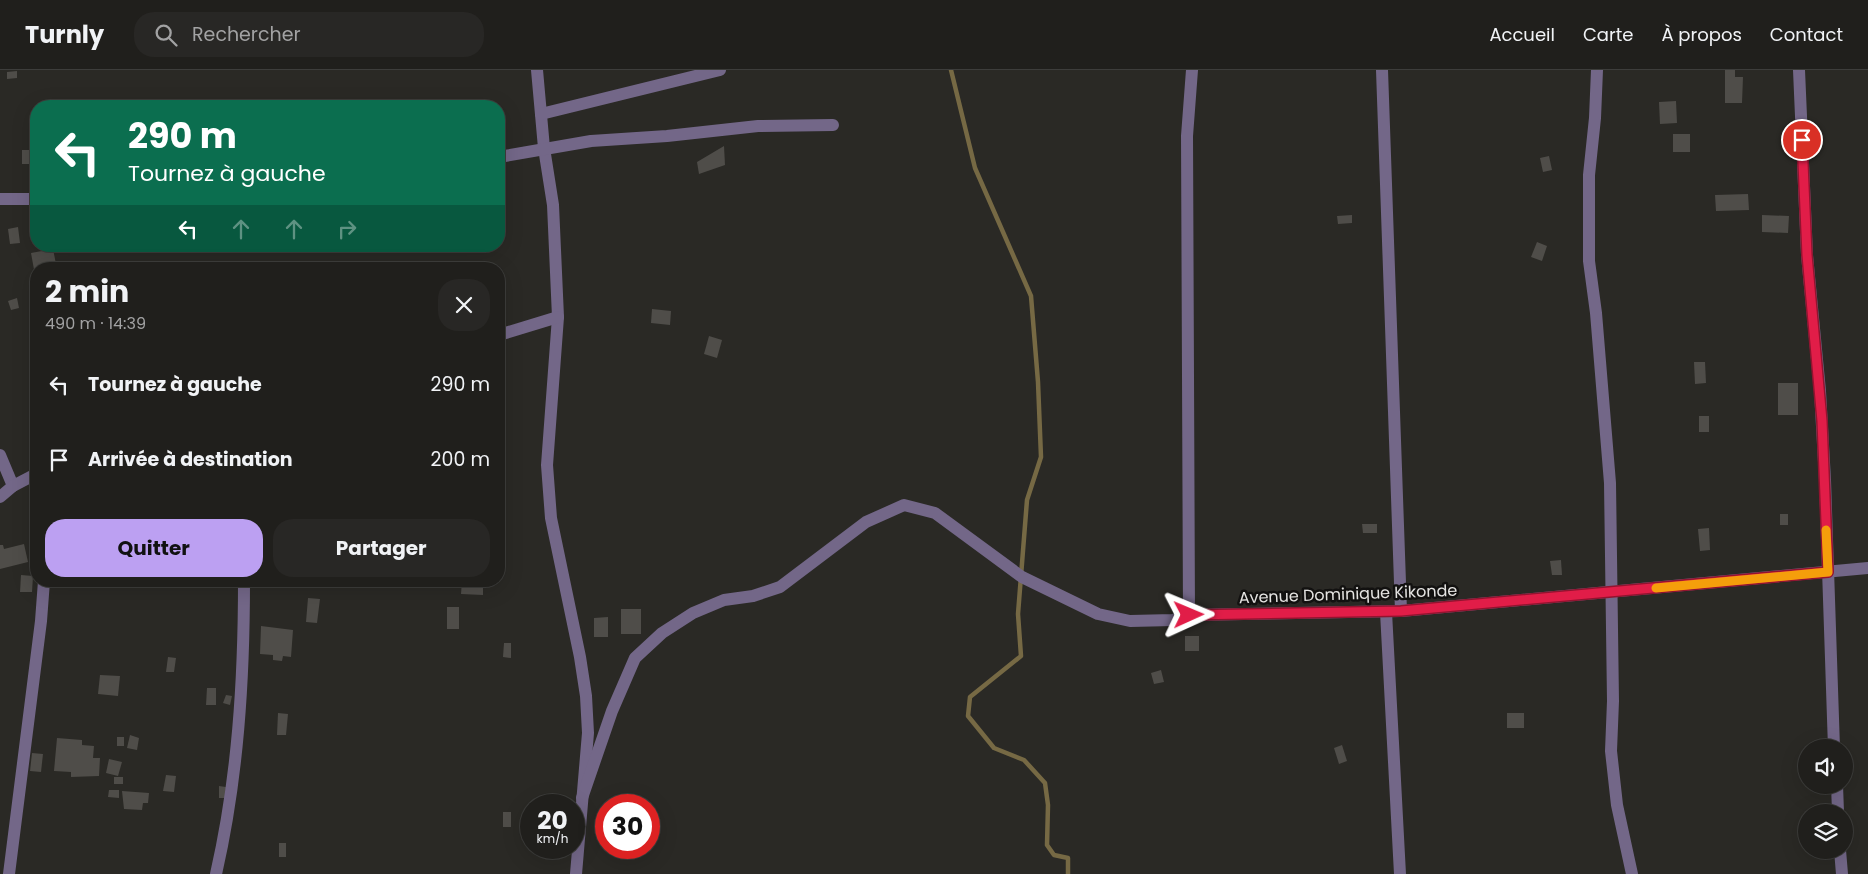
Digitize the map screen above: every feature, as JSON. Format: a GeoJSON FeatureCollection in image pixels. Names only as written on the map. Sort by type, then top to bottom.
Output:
{"type":"FeatureCollection","features":[{"type":"Feature","properties":{"kind":"street"},"geometry":{"type":"LineString","coordinates":[[537,70],[544,148],[553,204],[558,318],[547,465],[551,518],[586,696],[588,732],[582,794]]}},
{"type":"Feature","properties":{"kind":"street"},"geometry":{"type":"LineString","coordinates":[[541,114],[720,70]]}},
{"type":"Feature","properties":{"kind":"street"},"geometry":{"type":"LineString","coordinates":[[1189,615],[1187,136],[1192,70]]}},
{"type":"Feature","properties":{"kind":"street"},"geometry":{"type":"LineString","coordinates":[[1382,70],[1401,611]]}},
{"type":"Feature","properties":{"kind":"street"},"geometry":{"type":"LineString","coordinates":[[1596,70],[1595,118],[1589,175],[1589,261],[1596,313],[1610,483],[1613,701],[1611,751],[1617,806],[1632,874]]}},
{"type":"Feature","properties":{"kind":"street"},"geometry":{"type":"LineString","coordinates":[[1799,70],[1807,255],[1822,421],[1834,739]]}},
{"type":"Feature","properties":{"kind":"street"},"geometry":{"type":"LineString","coordinates":[[505,156],[592,141],[667,136],[758,126],[832,125]]}},
{"type":"Feature","properties":{"kind":"street"},"geometry":{"type":"LineString","coordinates":[[0,199],[30,199]]}},
{"type":"Feature","properties":{"kind":"street"},"geometry":{"type":"LineString","coordinates":[[505,333],[558,318]]}},
{"type":"Feature","properties":{"kind":"street"},"geometry":{"type":"LineString","coordinates":[[0,455],[12,486]]}},
{"type":"Feature","properties":{"kind":"street"},"geometry":{"type":"LineString","coordinates":[[0,496],[12,486],[30,477]]}},
{"type":"Feature","properties":{"kind":"street","name":"Avenue Dominique Kikonde"},"geometry":{"type":"LineString","coordinates":[[583,794],[612,711],[635,658],[662,633],[693,613],[724,600],[753,596],[780,587],[866,522],[904,505],[935,513],[1022,577],[1098,614],[1130,621],[1173,620],[1189,615],[1401,611],[1868,568]]}},
{"type":"Feature","properties":{"kind":"street"},"geometry":{"type":"LineString","coordinates":[[9,874],[41,621],[44,587]]}},
{"type":"Feature","properties":{"kind":"street"},"geometry":{"type":"LineString","coordinates":[[216,874],[229,812],[240,714],[244,646],[244,587]]}},
{"type":"Feature","properties":{"kind":"street"},"geometry":{"type":"LineString","coordinates":[[1386,612],[1400,874]]}},
{"type":"Feature","properties":{"kind":"street"},"geometry":{"type":"LineString","coordinates":[[576,874],[577,859]]}},
{"type":"Feature","properties":{"kind":"street"},"geometry":{"type":"LineString","coordinates":[[1841,859],[1842,874]]}},
{"type":"Feature","properties":{"kind":"building"},"geometry":{"type":"Polygon","coordinates":[[[1725,70],[1735,70],[1735,77],[1743,77],[1742,103],[1725,103],[1725,70]]]}},
{"type":"Feature","properties":{"kind":"building"},"geometry":{"type":"Polygon","coordinates":[[[17,71],[17,78],[7,79],[7,72],[17,71]]]}},
{"type":"Feature","properties":{"kind":"building"},"geometry":{"type":"Polygon","coordinates":[[[1676,101],[1677,123],[1660,124],[1659,102],[1676,101]]]}},
{"type":"Feature","properties":{"kind":"building"},"geometry":{"type":"Polygon","coordinates":[[[1673,134],[1690,134],[1690,152],[1673,152],[1673,134]]]}},
{"type":"Feature","properties":{"kind":"building"},"geometry":{"type":"Polygon","coordinates":[[[724,146],[725,165],[699,174],[697,162],[724,146]]]}},
{"type":"Feature","properties":{"kind":"building"},"geometry":{"type":"Polygon","coordinates":[[[22,150],[30,150],[30,164],[22,164],[22,150]]]}},
{"type":"Feature","properties":{"kind":"building"},"geometry":{"type":"Polygon","coordinates":[[[1549,156],[1552,170],[1543,172],[1540,158],[1549,156]]]}},
{"type":"Feature","properties":{"kind":"building"},"geometry":{"type":"Polygon","coordinates":[[[1748,194],[1749,210],[1716,211],[1715,195],[1748,194]]]}},
{"type":"Feature","properties":{"kind":"building"},"geometry":{"type":"Polygon","coordinates":[[[1352,215],[1352,223],[1338,224],[1337,216],[1352,215]]]}},
{"type":"Feature","properties":{"kind":"building"},"geometry":{"type":"Polygon","coordinates":[[[1762,215],[1789,216],[1788,233],[1762,232],[1762,215]]]}},
{"type":"Feature","properties":{"kind":"building"},"geometry":{"type":"Polygon","coordinates":[[[18,227],[20,243],[10,244],[8,229],[18,227]]]}},
{"type":"Feature","properties":{"kind":"building"},"geometry":{"type":"Polygon","coordinates":[[[1537,242],[1547,246],[1542,261],[1531,257],[1537,242]]]}},
{"type":"Feature","properties":{"kind":"building"},"geometry":{"type":"Polygon","coordinates":[[[54,252],[56,262],[33,262],[31,253],[54,252]]]}},
{"type":"Feature","properties":{"kind":"building"},"geometry":{"type":"Polygon","coordinates":[[[17,298],[19,308],[11,310],[8,301],[17,298]]]}},
{"type":"Feature","properties":{"kind":"building"},"geometry":{"type":"Polygon","coordinates":[[[652,309],[671,311],[670,325],[651,323],[652,309]]]}},
{"type":"Feature","properties":{"kind":"building"},"geometry":{"type":"Polygon","coordinates":[[[709,336],[722,340],[717,358],[704,354],[709,336]]]}},
{"type":"Feature","properties":{"kind":"building"},"geometry":{"type":"Polygon","coordinates":[[[1694,362],[1705,362],[1706,383],[1695,384],[1694,362]]]}},
{"type":"Feature","properties":{"kind":"building"},"geometry":{"type":"Polygon","coordinates":[[[1778,383],[1798,383],[1798,415],[1778,415],[1778,383]]]}},
{"type":"Feature","properties":{"kind":"building"},"geometry":{"type":"Polygon","coordinates":[[[1699,416],[1709,416],[1709,432],[1699,432],[1699,416]]]}},
{"type":"Feature","properties":{"kind":"building"},"geometry":{"type":"Polygon","coordinates":[[[1780,514],[1788,514],[1788,525],[1780,525],[1780,514]]]}},
{"type":"Feature","properties":{"kind":"building"},"geometry":{"type":"Polygon","coordinates":[[[1362,524],[1377,524],[1377,533],[1363,533],[1362,524]]]}},
{"type":"Feature","properties":{"kind":"building"},"geometry":{"type":"Polygon","coordinates":[[[1709,528],[1710,550],[1700,551],[1698,529],[1709,528]]]}},
{"type":"Feature","properties":{"kind":"building"},"geometry":{"type":"Polygon","coordinates":[[[24,544],[28,562],[0,569],[0,545],[3,545],[4,549],[24,544]]]}},
{"type":"Feature","properties":{"kind":"building"},"geometry":{"type":"Polygon","coordinates":[[[1561,560],[1562,575],[1552,575],[1550,561],[1561,560]]]}},
{"type":"Feature","properties":{"kind":"building"},"geometry":{"type":"Polygon","coordinates":[[[21,575],[30,576],[32,592],[20,592],[21,575]]]}},
{"type":"Feature","properties":{"kind":"building"},"geometry":{"type":"Polygon","coordinates":[[[462,587],[483,587],[483,595],[461,594],[462,587]]]}},
{"type":"Feature","properties":{"kind":"building"},"geometry":{"type":"Polygon","coordinates":[[[308,598],[320,599],[317,623],[306,622],[308,598]]]}},
{"type":"Feature","properties":{"kind":"building"},"geometry":{"type":"Polygon","coordinates":[[[447,607],[459,607],[459,629],[447,629],[447,607]]]}},
{"type":"Feature","properties":{"kind":"building"},"geometry":{"type":"Polygon","coordinates":[[[621,609],[641,609],[641,634],[621,634],[621,609]]]}},
{"type":"Feature","properties":{"kind":"building"},"geometry":{"type":"Polygon","coordinates":[[[608,617],[608,637],[594,637],[594,618],[608,617]]]}},
{"type":"Feature","properties":{"kind":"building"},"geometry":{"type":"Polygon","coordinates":[[[261,626],[293,630],[291,657],[283,656],[282,661],[273,660],[273,655],[260,654],[261,626]]]}},
{"type":"Feature","properties":{"kind":"building"},"geometry":{"type":"Polygon","coordinates":[[[1185,636],[1199,636],[1199,651],[1185,651],[1185,636]]]}},
{"type":"Feature","properties":{"kind":"building"},"geometry":{"type":"Polygon","coordinates":[[[504,643],[511,643],[511,658],[503,657],[504,643]]]}},
{"type":"Feature","properties":{"kind":"building"},"geometry":{"type":"Polygon","coordinates":[[[168,657],[176,658],[174,672],[166,672],[168,657]]]}},
{"type":"Feature","properties":{"kind":"building"},"geometry":{"type":"Polygon","coordinates":[[[1161,670],[1164,682],[1154,684],[1151,673],[1161,670]]]}},
{"type":"Feature","properties":{"kind":"building"},"geometry":{"type":"Polygon","coordinates":[[[100,675],[120,676],[118,696],[98,694],[100,675]]]}},
{"type":"Feature","properties":{"kind":"building"},"geometry":{"type":"Polygon","coordinates":[[[207,688],[216,688],[216,705],[206,705],[207,688]]]}},
{"type":"Feature","properties":{"kind":"building"},"geometry":{"type":"Polygon","coordinates":[[[226,695],[232,696],[230,705],[223,703],[226,695]]]}},
{"type":"Feature","properties":{"kind":"building"},"geometry":{"type":"Polygon","coordinates":[[[278,713],[288,714],[286,735],[277,735],[278,713]]]}},
{"type":"Feature","properties":{"kind":"building"},"geometry":{"type":"Polygon","coordinates":[[[1507,713],[1524,713],[1524,728],[1507,728],[1507,713]]]}},
{"type":"Feature","properties":{"kind":"building"},"geometry":{"type":"Polygon","coordinates":[[[130,735],[139,738],[137,750],[127,748],[130,735]]]}},
{"type":"Feature","properties":{"kind":"building"},"geometry":{"type":"Polygon","coordinates":[[[117,737],[124,737],[124,746],[117,746],[117,737]]]}},
{"type":"Feature","properties":{"kind":"building"},"geometry":{"type":"Polygon","coordinates":[[[57,738],[82,740],[82,745],[94,746],[93,758],[100,758],[99,776],[71,777],[71,772],[54,771],[57,738]]]}},
{"type":"Feature","properties":{"kind":"building"},"geometry":{"type":"Polygon","coordinates":[[[1342,745],[1347,761],[1339,764],[1334,748],[1342,745]]]}},
{"type":"Feature","properties":{"kind":"building"},"geometry":{"type":"Polygon","coordinates":[[[32,753],[43,754],[41,772],[30,771],[32,753]]]}},
{"type":"Feature","properties":{"kind":"building"},"geometry":{"type":"Polygon","coordinates":[[[109,759],[122,762],[118,776],[106,773],[109,759]]]}},
{"type":"Feature","properties":{"kind":"building"},"geometry":{"type":"Polygon","coordinates":[[[166,775],[176,776],[174,792],[163,791],[166,775]]]}},
{"type":"Feature","properties":{"kind":"building"},"geometry":{"type":"Polygon","coordinates":[[[114,777],[123,777],[123,784],[114,784],[114,777]]]}},
{"type":"Feature","properties":{"kind":"building"},"geometry":{"type":"Polygon","coordinates":[[[219,786],[226,787],[226,798],[219,798],[219,786]]]}},
{"type":"Feature","properties":{"kind":"building"},"geometry":{"type":"Polygon","coordinates":[[[109,790],[119,790],[119,798],[108,797],[109,790]]]}},
{"type":"Feature","properties":{"kind":"building"},"geometry":{"type":"Polygon","coordinates":[[[122,791],[149,793],[148,803],[143,803],[142,810],[124,809],[122,791]]]}},
{"type":"Feature","properties":{"kind":"building"},"geometry":{"type":"Polygon","coordinates":[[[503,812],[511,812],[511,827],[503,827],[503,812]]]}},
{"type":"Feature","properties":{"kind":"building"},"geometry":{"type":"Polygon","coordinates":[[[279,843],[286,843],[286,857],[279,857],[279,843]]]}},
{"type":"Feature","properties":{"kind":"waterway"},"geometry":{"type":"LineString","coordinates":[[951,70],[975,168],[1031,296],[1038,382],[1041,457],[1027,500],[1018,614],[1021,656],[970,697],[968,716],[994,748],[1024,760],[1045,783],[1048,805],[1047,845],[1054,855],[1068,858],[1068,874]]}},
{"type":"Feature","properties":{"kind":"slow traffic"},"geometry":{"type":"LineString","coordinates":[[1656,588],[1828,572],[1826,530]]}},
{"type":"Feature","properties":{"kind":"route"},"geometry":{"type":"LineString","coordinates":[[1189,615],[1401,611],[1828,572],[1822,421],[1811,315],[1810,275],[1803,193],[1802,140]]}}]}
